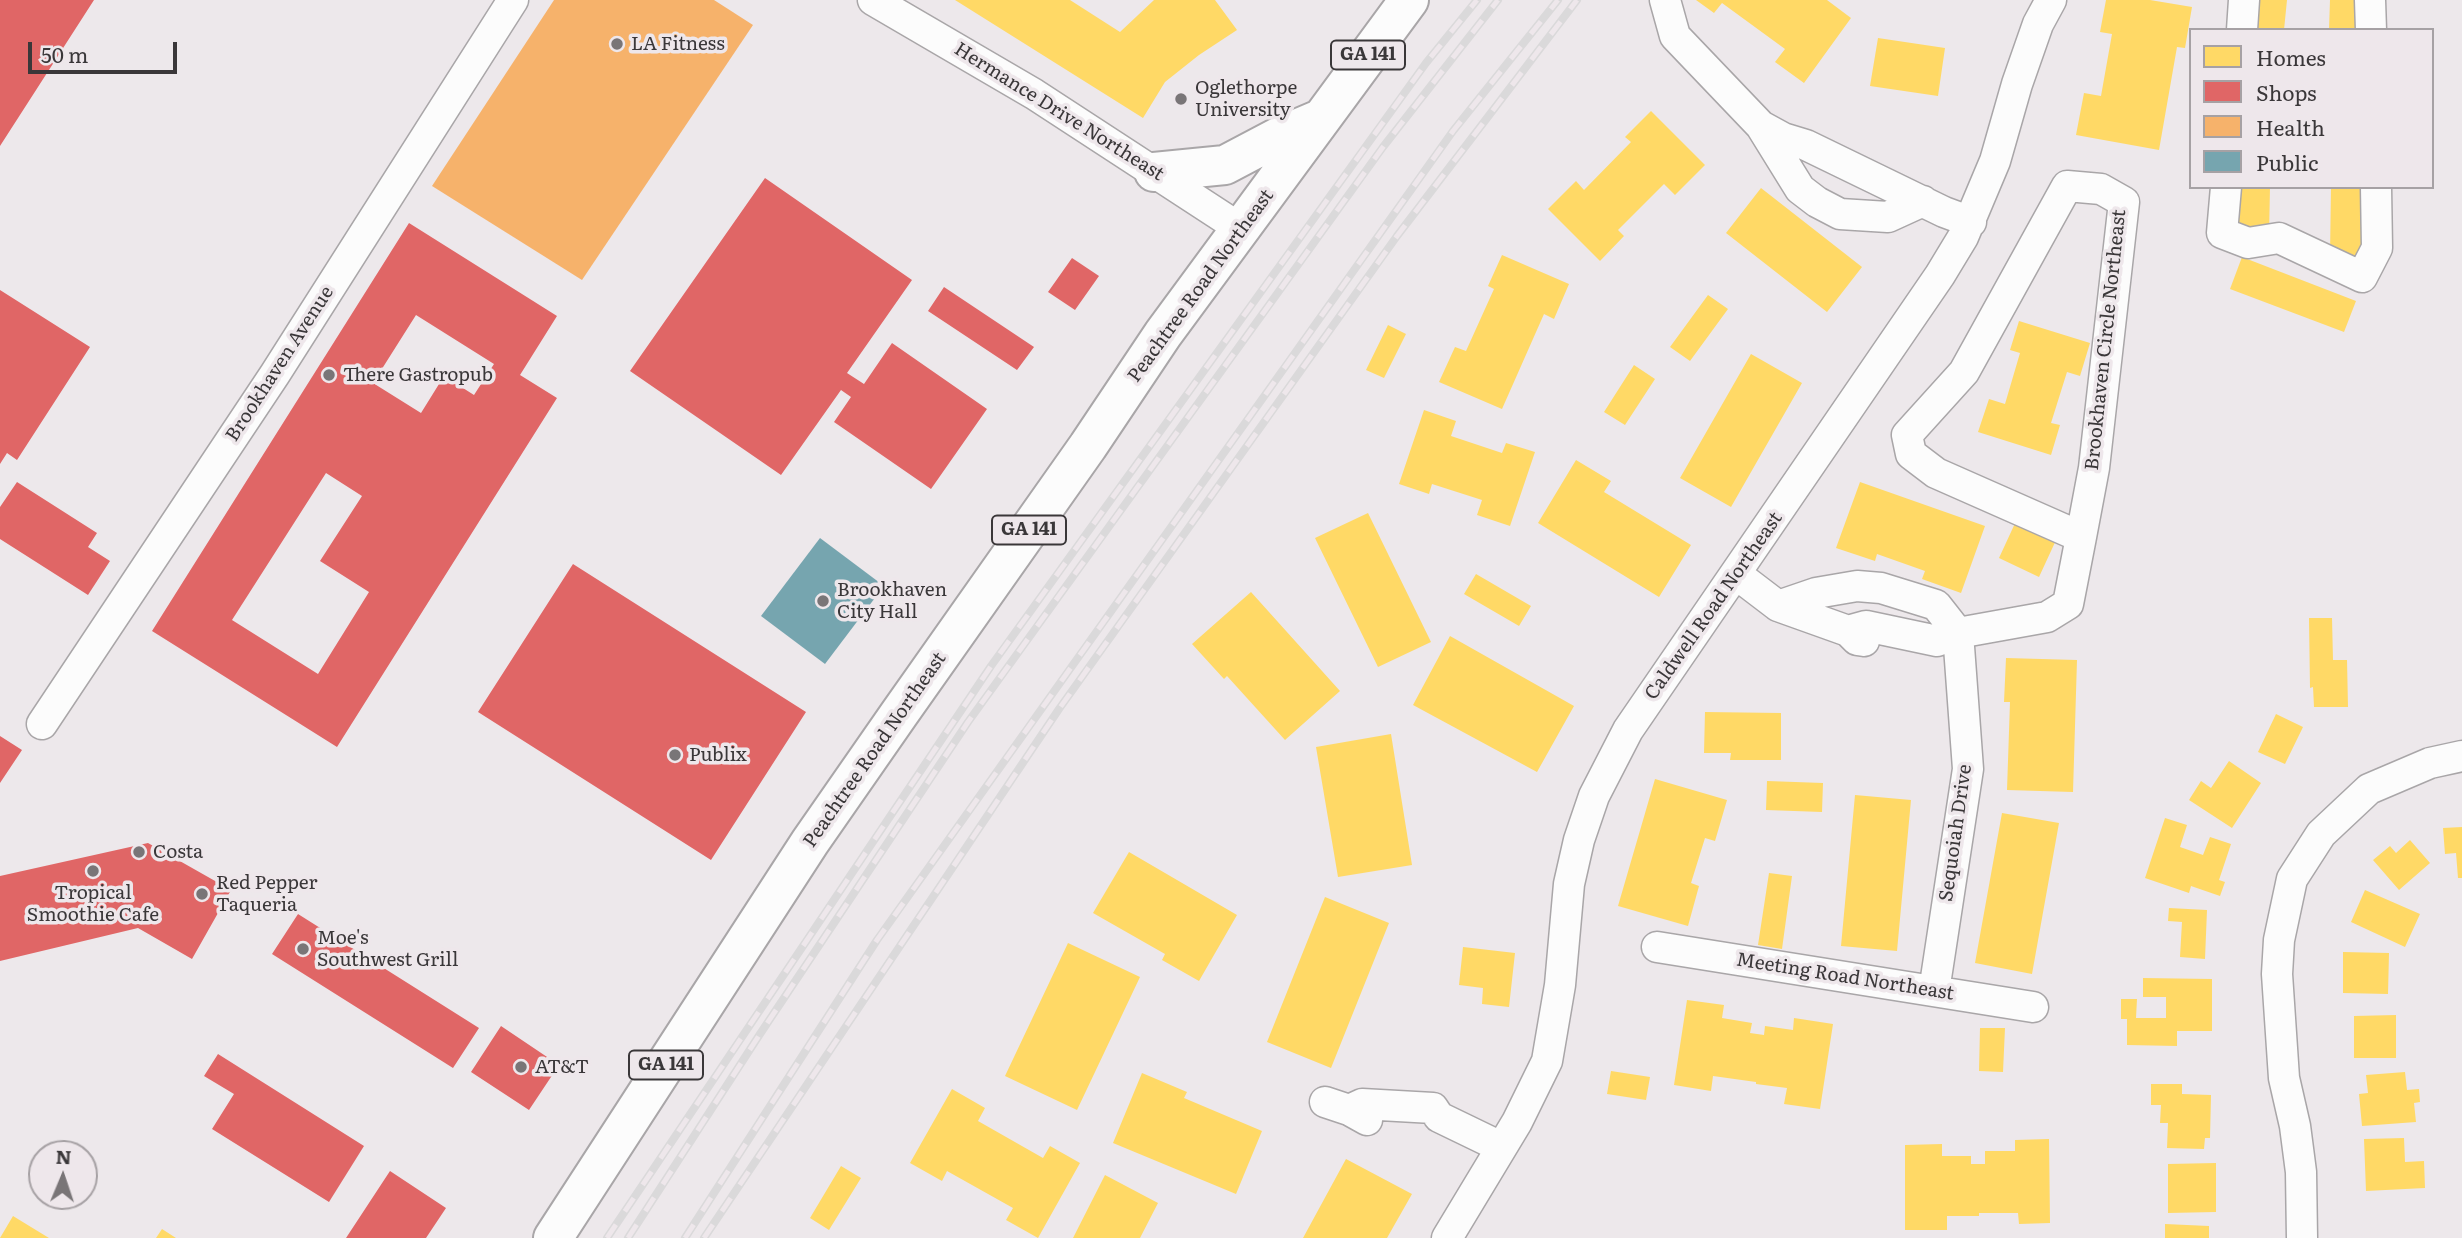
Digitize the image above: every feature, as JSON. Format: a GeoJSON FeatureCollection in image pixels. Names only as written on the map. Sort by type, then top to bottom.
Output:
{"type":"FeatureCollection","features":[{"type":"Feature","properties":{"kind":"highway","name":"Peachtree Road Northeast"},"geometry":{"type":"LineString","coordinates":[[553,1238],[810,842],[1088,446],[1163,334],[1409,0]]}},
{"type":"Feature","properties":{"kind":"highway"},"geometry":{"type":"LineString","coordinates":[[1154,172],[1225,165],[1280,136],[1322,118]]}},
{"type":"Feature","properties":{"kind":"street","name":"Brookhaven Avenue"},"geometry":{"type":"LineString","coordinates":[[41,724],[275,374],[513,0]]}},
{"type":"Feature","properties":{"kind":"street","name":"Hermance Drive Northeast"},"geometry":{"type":"LineString","coordinates":[[873,0],[1034,94],[1241,229]]}},
{"type":"Feature","properties":{"kind":"street"},"geometry":{"type":"LineString","coordinates":[[1665,0],[1675,36],[1772,132],[1800,189],[1840,214],[1888,217],[1914,197]]}},
{"type":"Feature","properties":{"kind":"street","name":"Caldwell Road Northeast"},"geometry":{"type":"LineString","coordinates":[[1447,1238],[1517,1122],[1546,1062],[1560,985],[1569,884],[1579,840],[1594,796],[1628,730],[1940,275],[1971,222],[1995,162],[2034,36],[2051,0]]}},
{"type":"Feature","properties":{"kind":"street"},"geometry":{"type":"LineString","coordinates":[[2242,28],[2245,0]]}},
{"type":"Feature","properties":{"kind":"street"},"geometry":{"type":"LineString","coordinates":[[2371,0],[2371,28]]}},
{"type":"Feature","properties":{"kind":"street"},"geometry":{"type":"LineString","coordinates":[[1772,132],[1806,145],[1971,222]]}},
{"type":"Feature","properties":{"kind":"street","name":"Brookhaven Circle Northeast"},"geometry":{"type":"LineString","coordinates":[[1947,637],[2048,617],[2068,604],[2081,537],[2094,468],[2124,202],[2101,189],[2067,186],[1964,372],[1907,435],[1911,454],[1936,472],[2081,537]]}},
{"type":"Feature","properties":{"kind":"street"},"geometry":{"type":"LineString","coordinates":[[2226,189],[2222,233],[2248,243],[2279,238],[2362,277],[2377,248],[2376,189]]}},
{"type":"Feature","properties":{"kind":"street"},"geometry":{"type":"LineString","coordinates":[[1736,574],[1778,606],[1848,631],[1857,640],[1914,646],[1947,637],[1936,605],[1881,588],[1857,586],[1816,593],[1778,606]]}},
{"type":"Feature","properties":{"kind":"street","name":"Sequoiah Drive"},"geometry":{"type":"LineString","coordinates":[[1934,991],[1968,769],[1947,637]]}},
{"type":"Feature","properties":{"kind":"street"},"geometry":{"type":"LineString","coordinates":[[2302,1238],[2301,1172],[2295,1126],[2284,1078],[2277,974],[2279,940],[2292,879],[2320,834],[2370,789],[2430,763],[2462,757]]}},
{"type":"Feature","properties":{"kind":"street","name":"Meeting Road Northeast"},"geometry":{"type":"LineString","coordinates":[[1657,947],[2033,1007]]}},
{"type":"Feature","properties":{"kind":"street"},"geometry":{"type":"LineString","coordinates":[[1345,1106],[1405,1115],[1433,1108],[1439,1117],[1501,1147]]}},
{"type":"Feature","properties":{"kind":"building: Homes"},"geometry":{"type":"Polygon","coordinates":[[[955,0],[1070,0],[1120,32],[1154,0],[1215,0],[1237,30],[1165,82],[1143,118],[955,0]]]}},
{"type":"Feature","properties":{"kind":"building: Homes"},"geometry":{"type":"Polygon","coordinates":[[[1696,0],[1827,0],[1851,18],[1804,83],[1775,62],[1785,49],[1722,3],[1714,13],[1696,0]]]}},
{"type":"Feature","properties":{"kind":"building: Homes"},"geometry":{"type":"Polygon","coordinates":[[[2106,0],[2150,0],[2192,7],[2185,48],[2177,47],[2159,150],[2076,135],[2084,93],[2101,96],[2112,34],[2100,32],[2106,0]]]}},
{"type":"Feature","properties":{"kind":"building: Homes"},"geometry":{"type":"Polygon","coordinates":[[[2254,0],[2287,0],[2284,28],[2251,28],[2254,0]]]}},
{"type":"Feature","properties":{"kind":"building: Homes"},"geometry":{"type":"Polygon","coordinates":[[[2330,0],[2364,0],[2363,28],[2329,28],[2330,0]]]}},
{"type":"Feature","properties":{"kind":"building: Homes"},"geometry":{"type":"Polygon","coordinates":[[[1878,38],[1945,48],[1938,96],[1870,86],[1878,38]]]}},
{"type":"Feature","properties":{"kind":"building: Homes"},"geometry":{"type":"Polygon","coordinates":[[[1651,111],[1705,165],[1675,195],[1664,184],[1618,230],[1624,236],[1600,261],[1548,209],[1576,181],[1584,190],[1631,142],[1625,137],[1651,111]]]}},
{"type":"Feature","properties":{"kind":"building: Homes"},"geometry":{"type":"Polygon","coordinates":[[[1761,188],[1862,267],[1827,312],[1726,233],[1761,188]]]}},
{"type":"Feature","properties":{"kind":"building: Homes"},"geometry":{"type":"Polygon","coordinates":[[[2238,189],[2270,189],[2269,236],[2237,235],[2238,189]]]}},
{"type":"Feature","properties":{"kind":"building: Homes"},"geometry":{"type":"Polygon","coordinates":[[[2331,189],[2364,189],[2363,257],[2330,256],[2331,189]]]}},
{"type":"Feature","properties":{"kind":"building: Homes"},"geometry":{"type":"Polygon","coordinates":[[[1502,255],[1569,284],[1554,319],[1544,314],[1502,409],[1439,382],[1455,347],[1466,351],[1494,289],[1488,286],[1502,255]]]}},
{"type":"Feature","properties":{"kind":"building: Homes"},"geometry":{"type":"Polygon","coordinates":[[[2242,257],[2356,301],[2344,332],[2230,289],[2242,257]]]}},
{"type":"Feature","properties":{"kind":"building: Homes"},"geometry":{"type":"Polygon","coordinates":[[[1708,295],[1728,309],[1690,361],[1670,347],[1708,295]]]}},
{"type":"Feature","properties":{"kind":"building: Homes"},"geometry":{"type":"Polygon","coordinates":[[[2019,321],[2090,343],[2080,376],[2067,372],[2051,423],[2060,425],[2051,455],[1978,432],[1989,399],[2005,404],[2020,353],[2010,350],[2019,321]]]}},
{"type":"Feature","properties":{"kind":"building: Homes"},"geometry":{"type":"Polygon","coordinates":[[[1388,325],[1406,334],[1384,378],[1366,370],[1388,325]]]}},
{"type":"Feature","properties":{"kind":"building: Homes"},"geometry":{"type":"Polygon","coordinates":[[[1751,354],[1802,383],[1731,507],[1680,478],[1751,354]]]}},
{"type":"Feature","properties":{"kind":"building: Homes"},"geometry":{"type":"Polygon","coordinates":[[[1634,365],[1655,379],[1625,425],[1604,412],[1634,365]]]}},
{"type":"Feature","properties":{"kind":"building: Homes"},"geometry":{"type":"Polygon","coordinates":[[[1424,410],[1456,421],[1451,436],[1502,453],[1506,443],[1535,452],[1510,526],[1477,515],[1482,500],[1432,484],[1429,494],[1399,484],[1424,410]]]}},
{"type":"Feature","properties":{"kind":"building: Homes"},"geometry":{"type":"Polygon","coordinates":[[[1576,460],[1611,481],[1604,492],[1691,545],[1659,597],[1538,523],[1576,460]]]}},
{"type":"Feature","properties":{"kind":"building: Homes"},"geometry":{"type":"Polygon","coordinates":[[[1860,482],[1985,526],[1961,593],[1922,579],[1925,571],[1877,554],[1875,561],[1836,548],[1860,482]]]}},
{"type":"Feature","properties":{"kind":"building: Homes"},"geometry":{"type":"Polygon","coordinates":[[[1368,513],[1431,642],[1378,667],[1315,538],[1368,513]]]}},
{"type":"Feature","properties":{"kind":"building: Homes"},"geometry":{"type":"Polygon","coordinates":[[[2017,519],[2057,538],[2039,577],[1999,558],[2017,519]]]}},
{"type":"Feature","properties":{"kind":"building: Homes"},"geometry":{"type":"Polygon","coordinates":[[[1476,574],[1531,606],[1519,626],[1464,594],[1476,574]]]}},
{"type":"Feature","properties":{"kind":"building: Homes"},"geometry":{"type":"Polygon","coordinates":[[[1251,592],[1340,691],[1285,740],[1227,676],[1224,679],[1192,644],[1251,592]]]}},
{"type":"Feature","properties":{"kind":"building: Homes"},"geometry":{"type":"Polygon","coordinates":[[[2309,618],[2332,618],[2333,660],[2347,660],[2348,707],[2314,707],[2313,687],[2310,688],[2309,618]]]}},
{"type":"Feature","properties":{"kind":"building: Homes"},"geometry":{"type":"Polygon","coordinates":[[[1450,636],[1574,706],[1537,772],[1413,705],[1450,636]]]}},
{"type":"Feature","properties":{"kind":"building: Homes"},"geometry":{"type":"Polygon","coordinates":[[[2006,658],[2077,660],[2073,792],[2007,790],[2010,702],[2004,702],[2006,658]]]}},
{"type":"Feature","properties":{"kind":"building: Homes"},"geometry":{"type":"Polygon","coordinates":[[[1705,712],[1781,713],[1781,760],[1730,760],[1731,753],[1704,753],[1705,712]]]}},
{"type":"Feature","properties":{"kind":"building: Homes"},"geometry":{"type":"Polygon","coordinates":[[[2276,714],[2303,727],[2285,764],[2258,752],[2276,714]]]}},
{"type":"Feature","properties":{"kind":"building: Homes"},"geometry":{"type":"Polygon","coordinates":[[[1391,734],[1412,865],[1338,877],[1316,747],[1391,734]]]}},
{"type":"Feature","properties":{"kind":"building: Homes"},"geometry":{"type":"Polygon","coordinates":[[[2229,761],[2261,783],[2232,828],[2189,800],[2201,781],[2211,788],[2229,761]]]}},
{"type":"Feature","properties":{"kind":"building: Homes"},"geometry":{"type":"Polygon","coordinates":[[[1655,779],[1727,800],[1715,841],[1705,838],[1691,883],[1699,886],[1688,926],[1618,906],[1655,779]]]}},
{"type":"Feature","properties":{"kind":"building: Homes"},"geometry":{"type":"Polygon","coordinates":[[[1767,781],[1823,783],[1822,812],[1766,810],[1767,781]]]}},
{"type":"Feature","properties":{"kind":"building: Homes"},"geometry":{"type":"Polygon","coordinates":[[[1855,795],[1911,800],[1897,951],[1841,946],[1855,795]]]}},
{"type":"Feature","properties":{"kind":"building: Homes"},"geometry":{"type":"Polygon","coordinates":[[[2002,813],[2059,823],[2032,974],[1975,963],[2002,813]]]}},
{"type":"Feature","properties":{"kind":"building: Homes"},"geometry":{"type":"Polygon","coordinates":[[[2165,818],[2187,825],[2180,847],[2203,855],[2210,837],[2231,844],[2219,880],[2225,882],[2220,896],[2191,886],[2189,893],[2145,878],[2165,818]]]}},
{"type":"Feature","properties":{"kind":"building: Homes"},"geometry":{"type":"Polygon","coordinates":[[[2462,827],[2462,878],[2458,878],[2456,853],[2445,854],[2443,828],[2462,827]]]}},
{"type":"Feature","properties":{"kind":"building: Homes"},"geometry":{"type":"Polygon","coordinates":[[[2410,840],[2430,863],[2399,890],[2373,860],[2390,846],[2396,853],[2410,840]]]}},
{"type":"Feature","properties":{"kind":"building: Homes"},"geometry":{"type":"Polygon","coordinates":[[[1129,852],[1237,915],[1199,981],[1162,960],[1165,954],[1093,913],[1129,852]]]}},
{"type":"Feature","properties":{"kind":"building: Homes"},"geometry":{"type":"Polygon","coordinates":[[[1769,873],[1792,876],[1782,949],[1758,945],[1769,873]]]}},
{"type":"Feature","properties":{"kind":"building: Homes"},"geometry":{"type":"Polygon","coordinates":[[[2365,890],[2420,914],[2405,947],[2351,922],[2365,890]]]}},
{"type":"Feature","properties":{"kind":"building: Homes"},"geometry":{"type":"Polygon","coordinates":[[[1325,897],[1389,923],[1331,1068],[1267,1042],[1325,897]]]}},
{"type":"Feature","properties":{"kind":"building: Homes"},"geometry":{"type":"Polygon","coordinates":[[[2169,908],[2207,910],[2205,959],[2180,957],[2182,922],[2168,921],[2169,908]]]}},
{"type":"Feature","properties":{"kind":"building: Homes"},"geometry":{"type":"Polygon","coordinates":[[[1068,943],[1140,977],[1077,1110],[1005,1076],[1068,943]]]}},
{"type":"Feature","properties":{"kind":"building: Homes"},"geometry":{"type":"Polygon","coordinates":[[[1463,947],[1515,953],[1509,1007],[1482,1004],[1483,988],[1459,985],[1463,947]]]}},
{"type":"Feature","properties":{"kind":"building: Homes"},"geometry":{"type":"Polygon","coordinates":[[[2343,952],[2389,953],[2388,994],[2343,993],[2343,952]]]}},
{"type":"Feature","properties":{"kind":"building: Homes"},"geometry":{"type":"Polygon","coordinates":[[[2143,978],[2212,979],[2212,1031],[2177,1031],[2177,1046],[2127,1045],[2127,1019],[2121,1019],[2121,999],[2137,999],[2136,1018],[2166,1018],[2166,997],[2143,997],[2143,978]]]}},
{"type":"Feature","properties":{"kind":"building: Homes"},"geometry":{"type":"Polygon","coordinates":[[[1687,1000],[1724,1005],[1722,1018],[1752,1023],[1750,1033],[1764,1035],[1765,1026],[1793,1030],[1794,1018],[1833,1024],[1820,1109],[1784,1104],[1787,1088],[1756,1082],[1713,1076],[1711,1091],[1674,1085],[1687,1000]]]}},
{"type":"Feature","properties":{"kind":"building: Homes"},"geometry":{"type":"Polygon","coordinates":[[[2396,1015],[2396,1058],[2354,1058],[2354,1016],[2396,1015]]]}},
{"type":"Feature","properties":{"kind":"building: Homes"},"geometry":{"type":"Polygon","coordinates":[[[1980,1028],[2005,1028],[2003,1072],[1979,1071],[1980,1028]]]}},
{"type":"Feature","properties":{"kind":"building: Homes"},"geometry":{"type":"Polygon","coordinates":[[[1611,1071],[1650,1077],[1646,1100],[1607,1094],[1611,1071]]]}},
{"type":"Feature","properties":{"kind":"building: Homes"},"geometry":{"type":"Polygon","coordinates":[[[2405,1072],[2407,1090],[2419,1089],[2420,1102],[2414,1103],[2416,1122],[2362,1126],[2359,1094],[2368,1093],[2366,1075],[2405,1072]]]}},
{"type":"Feature","properties":{"kind":"building: Homes"},"geometry":{"type":"Polygon","coordinates":[[[1142,1073],[1187,1092],[1184,1098],[1262,1131],[1236,1194],[1113,1143],[1142,1073]]]}},
{"type":"Feature","properties":{"kind":"building: Homes"},"geometry":{"type":"Polygon","coordinates":[[[2151,1084],[2182,1084],[2182,1094],[2211,1095],[2210,1138],[2205,1138],[2204,1149],[2167,1148],[2168,1123],[2160,1123],[2161,1105],[2151,1105],[2151,1084]]]}},
{"type":"Feature","properties":{"kind":"building: Homes"},"geometry":{"type":"Polygon","coordinates":[[[952,1089],[985,1108],[978,1121],[1043,1158],[1050,1146],[1080,1163],[1038,1238],[1006,1220],[1013,1208],[947,1171],[942,1181],[910,1163],[952,1089]]]}},
{"type":"Feature","properties":{"kind":"building: Homes"},"geometry":{"type":"Polygon","coordinates":[[[2404,1138],[2405,1162],[2424,1161],[2425,1188],[2366,1191],[2364,1139],[2404,1138]]]}},
{"type":"Feature","properties":{"kind":"building: Homes"},"geometry":{"type":"Polygon","coordinates":[[[2049,1139],[2050,1223],[2019,1224],[2018,1213],[1979,1213],[1979,1216],[1947,1216],[1947,1230],[1905,1230],[1905,1145],[1942,1144],[1942,1156],[1971,1156],[1971,1164],[1985,1164],[1985,1151],[2015,1151],[2015,1140],[2049,1139]]]}},
{"type":"Feature","properties":{"kind":"building: Homes"},"geometry":{"type":"Polygon","coordinates":[[[1346,1159],[1412,1194],[1387,1238],[1303,1238],[1346,1159]]]}},
{"type":"Feature","properties":{"kind":"building: Homes"},"geometry":{"type":"Polygon","coordinates":[[[2216,1163],[2216,1212],[2168,1213],[2168,1164],[2216,1163]]]}},
{"type":"Feature","properties":{"kind":"building: Homes"},"geometry":{"type":"Polygon","coordinates":[[[841,1166],[861,1178],[829,1230],[810,1218],[841,1166]]]}},
{"type":"Feature","properties":{"kind":"building: Homes"},"geometry":{"type":"Polygon","coordinates":[[[1105,1175],[1158,1203],[1140,1238],[1073,1238],[1105,1175]]]}},
{"type":"Feature","properties":{"kind":"building: Homes"},"geometry":{"type":"Polygon","coordinates":[[[13,1216],[49,1238],[0,1238],[13,1216]]]}},
{"type":"Feature","properties":{"kind":"building: Homes"},"geometry":{"type":"Polygon","coordinates":[[[2165,1224],[2209,1226],[2209,1238],[2165,1238],[2165,1224]]]}},
{"type":"Feature","properties":{"kind":"building: Homes"},"geometry":{"type":"Polygon","coordinates":[[[162,1229],[176,1238],[156,1238],[162,1229]]]}},
{"type":"Feature","properties":{"kind":"building: Shops"},"geometry":{"type":"Polygon","coordinates":[[[0,0],[94,0],[0,146],[0,0]]]}},
{"type":"Feature","properties":{"kind":"building: Shops"},"geometry":{"type":"Polygon","coordinates":[[[765,178],[912,280],[847,373],[864,384],[892,343],[987,409],[931,489],[834,422],[851,397],[841,390],[781,475],[630,371],[765,178]]]}},
{"type":"Feature","properties":{"kind":"building: Shops"},"geometry":{"type":"Polygon","coordinates":[[[409,223],[557,316],[520,375],[557,398],[337,747],[152,631],[409,223]],[[416,315],[373,383],[421,413],[444,376],[474,395],[494,364],[416,315]],[[326,473],[232,620],[318,674],[369,592],[320,561],[362,496],[326,473]]]}},
{"type":"Feature","properties":{"kind":"building: Shops"},"geometry":{"type":"Polygon","coordinates":[[[1072,258],[1099,276],[1075,310],[1048,292],[1072,258]]]}},
{"type":"Feature","properties":{"kind":"building: Shops"},"geometry":{"type":"Polygon","coordinates":[[[944,287],[1034,347],[1017,370],[928,311],[944,287]]]}},
{"type":"Feature","properties":{"kind":"building: Shops"},"geometry":{"type":"Polygon","coordinates":[[[0,290],[90,347],[17,460],[7,453],[0,464],[0,290]]]}},
{"type":"Feature","properties":{"kind":"building: Shops"},"geometry":{"type":"Polygon","coordinates":[[[17,482],[97,533],[88,547],[110,561],[88,595],[0,539],[0,507],[17,482]]]}},
{"type":"Feature","properties":{"kind":"building: Shops"},"geometry":{"type":"Polygon","coordinates":[[[573,564],[806,712],[711,860],[478,712],[573,564]]]}},
{"type":"Feature","properties":{"kind":"building: Shops"},"geometry":{"type":"Polygon","coordinates":[[[0,736],[22,750],[0,783],[0,736]]]}},
{"type":"Feature","properties":{"kind":"building: Shops"},"geometry":{"type":"Polygon","coordinates":[[[148,843],[231,890],[192,959],[138,928],[0,961],[0,876],[148,843]]]}},
{"type":"Feature","properties":{"kind":"building: Shops"},"geometry":{"type":"Polygon","coordinates":[[[298,914],[479,1028],[453,1068],[272,954],[298,914]]]}},
{"type":"Feature","properties":{"kind":"building: Shops"},"geometry":{"type":"Polygon","coordinates":[[[501,1026],[559,1065],[529,1110],[471,1072],[501,1026]]]}},
{"type":"Feature","properties":{"kind":"building: Shops"},"geometry":{"type":"Polygon","coordinates":[[[218,1054],[364,1146],[329,1202],[212,1129],[234,1094],[204,1076],[218,1054]]]}},
{"type":"Feature","properties":{"kind":"building: Shops"},"geometry":{"type":"Polygon","coordinates":[[[390,1171],[446,1208],[426,1238],[346,1238],[390,1171]]]}},
{"type":"Feature","properties":{"kind":"building: Health"},"geometry":{"type":"Polygon","coordinates":[[[554,0],[714,0],[753,25],[582,280],[432,186],[554,0]]]}},
{"type":"Feature","properties":{"kind":"building: Public","name":"Brookhaven City Hall"},"geometry":{"type":"Polygon","coordinates":[[[820,538],[884,586],[825,664],[761,616],[820,538]]]}},
{"type":"Feature","properties":{"kind":"railway"},"geometry":{"type":"LineString","coordinates":[[607,1238],[991,666],[1426,63],[1477,0]]}},
{"type":"Feature","properties":{"kind":"railway"},"geometry":{"type":"LineString","coordinates":[[628,1238],[968,722],[1383,147],[1498,0]]}},
{"type":"Feature","properties":{"kind":"railway"},"geometry":{"type":"LineString","coordinates":[[685,1238],[877,940],[1453,131],[1558,0]]}},
{"type":"Feature","properties":{"kind":"railway"},"geometry":{"type":"LineString","coordinates":[[704,1238],[1059,709],[1397,236],[1577,0]]}},
{"type":"Feature","properties":{"kind":"place","name":"LA Fitness"},"geometry":{"type":"Point","coordinates":[617,44]}},
{"type":"Feature","properties":{"kind":"place","name":"Oglethorpe University"},"geometry":{"type":"Point","coordinates":[1181,99]}},
{"type":"Feature","properties":{"kind":"place","name":"There Gastropub"},"geometry":{"type":"Point","coordinates":[329,375]}},
{"type":"Feature","properties":{"kind":"place","name":"Brookhaven City Hall"},"geometry":{"type":"Point","coordinates":[823,601]}},
{"type":"Feature","properties":{"kind":"place","name":"Publix"},"geometry":{"type":"Point","coordinates":[675,755]}},
{"type":"Feature","properties":{"kind":"place","name":"Costa"},"geometry":{"type":"Point","coordinates":[139,852]}},
{"type":"Feature","properties":{"kind":"place","name":"Tropical Smoothie Cafe"},"geometry":{"type":"Point","coordinates":[93,871]}},
{"type":"Feature","properties":{"kind":"place","name":"Red Pepper Taqueria"},"geometry":{"type":"Point","coordinates":[202,894]}},
{"type":"Feature","properties":{"kind":"place","name":"Moe's Southwest Grill"},"geometry":{"type":"Point","coordinates":[303,949]}},
{"type":"Feature","properties":{"kind":"place","name":"AT&T"},"geometry":{"type":"Point","coordinates":[521,1067]}}]}
